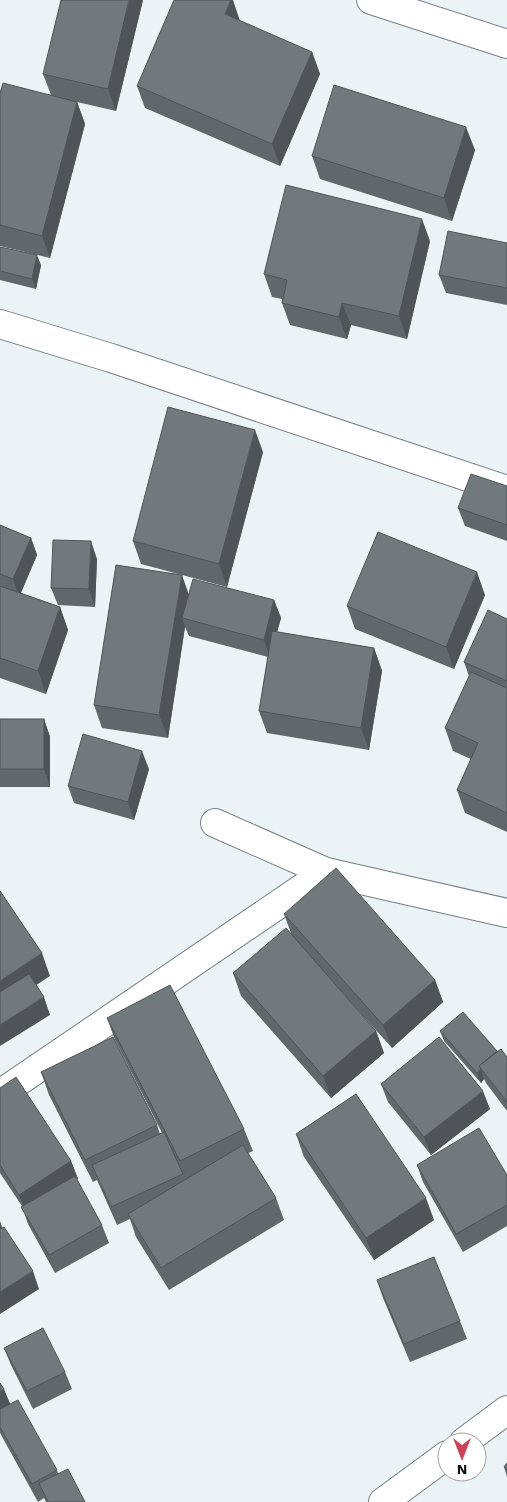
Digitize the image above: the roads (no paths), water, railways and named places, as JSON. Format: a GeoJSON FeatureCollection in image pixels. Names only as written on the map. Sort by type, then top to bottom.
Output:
{"type":"FeatureCollection","features":[{"type":"Feature","properties":{"kind":"street"},"geometry":{"type":"LineString","coordinates":[[372,0],[507,44]]}},
{"type":"Feature","properties":{"kind":"street"},"geometry":{"type":"LineString","coordinates":[[0,324],[112,358],[507,490]]}},
{"type":"Feature","properties":{"kind":"street"},"geometry":{"type":"LineString","coordinates":[[215,823],[326,872],[507,913]]}},
{"type":"Feature","properties":{"kind":"street"},"geometry":{"type":"LineString","coordinates":[[0,1094],[326,872]]}},
{"type":"Feature","properties":{"kind":"street"},"geometry":{"type":"LineString","coordinates":[[477,1432],[507,1410]]}},
{"type":"Feature","properties":{"kind":"street"},"geometry":{"type":"LineString","coordinates":[[383,1502],[437,1462]]}}]}
